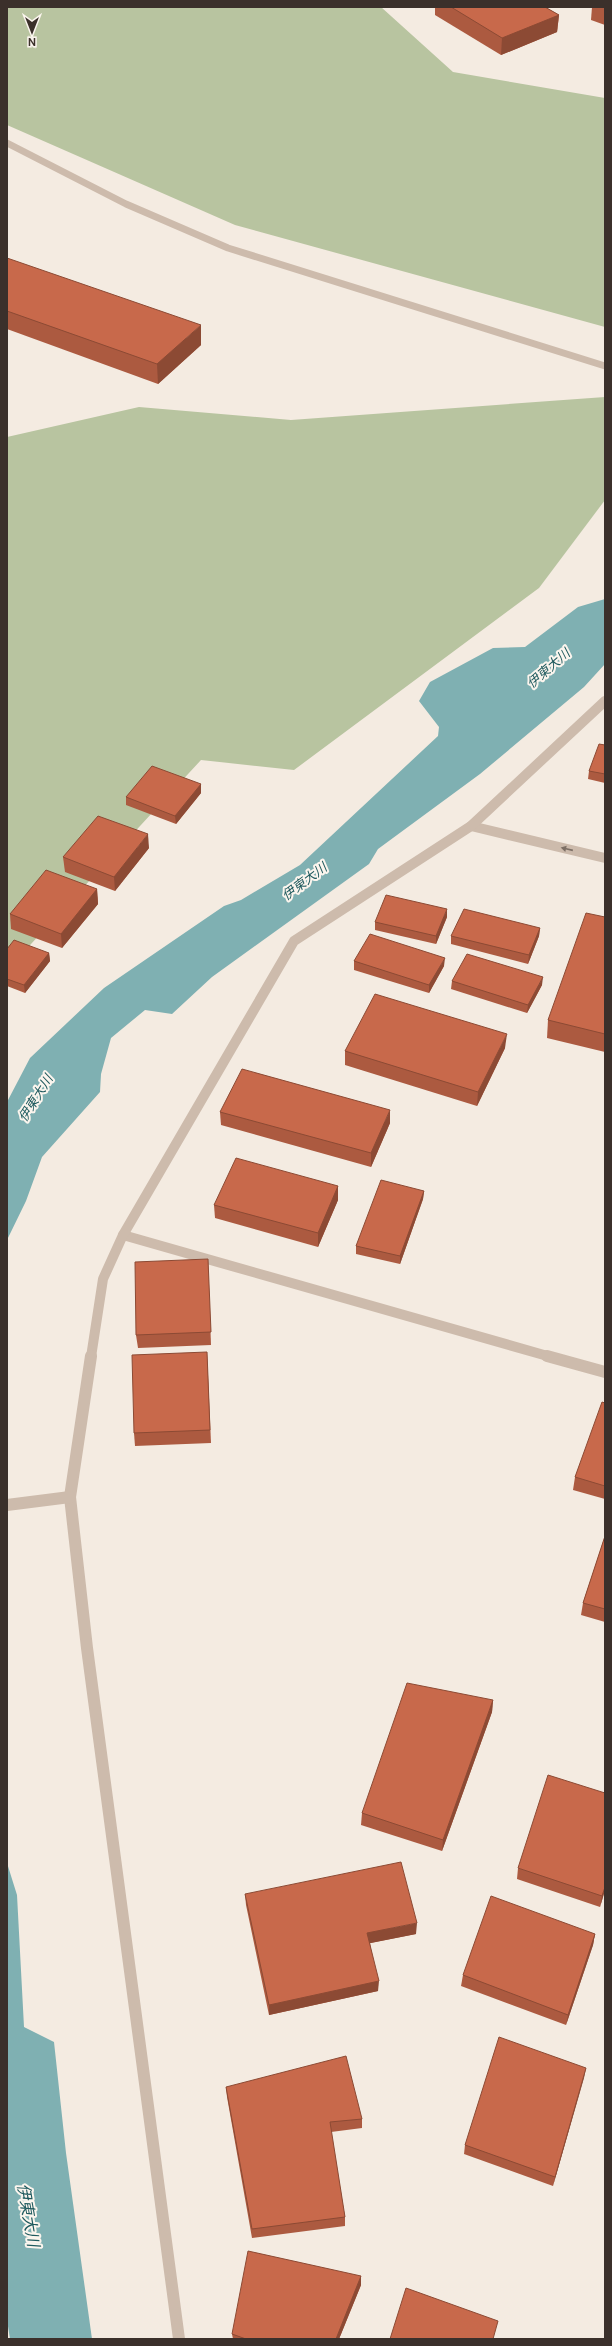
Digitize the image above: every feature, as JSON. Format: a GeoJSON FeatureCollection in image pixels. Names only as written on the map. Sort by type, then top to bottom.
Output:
{"type":"FeatureCollection","features":[{"type":"Feature","properties":{"kind":"street"},"geometry":{"type":"LineString","coordinates":[[7,143],[126,204],[228,248],[605,366]]}},
{"type":"Feature","properties":{"kind":"street"},"geometry":{"type":"LineString","coordinates":[[179,2339],[87,1648],[70,1497],[103,1280],[122,1235],[294,942],[471,826],[605,701]]}},
{"type":"Feature","properties":{"kind":"street"},"geometry":{"type":"LineString","coordinates":[[471,826],[605,858]]}},
{"type":"Feature","properties":{"kind":"street"},"geometry":{"type":"LineString","coordinates":[[122,1235],[605,1372]]}},
{"type":"Feature","properties":{"kind":"street"},"geometry":{"type":"LineString","coordinates":[[7,1505],[70,1497]]}},
{"type":"Feature","properties":{"kind":"green space"},"geometry":{"type":"Polygon","coordinates":[[[7,7],[381,7],[453,72],[605,98],[605,327],[235,225],[7,125],[7,7]]]}},
{"type":"Feature","properties":{"kind":"green space"},"geometry":{"type":"Polygon","coordinates":[[[605,397],[605,500],[539,588],[294,770],[201,760],[7,970],[7,437],[139,407],[291,420],[605,397]]]}},
{"type":"Feature","properties":{"kind":"water","name":"伊東大川"},"geometry":{"type":"Polygon","coordinates":[[[605,599],[605,664],[584,687],[480,774],[378,849],[369,864],[212,977],[172,1014],[145,1010],[111,1038],[101,1074],[100,1092],[42,1157],[26,1201],[7,1240],[7,1102],[30,1058],[104,988],[224,906],[241,900],[300,865],[438,736],[439,727],[419,701],[430,682],[493,648],[525,647],[578,607],[605,599]]]}},
{"type":"Feature","properties":{"kind":"water","name":"伊東大川"},"geometry":{"type":"Polygon","coordinates":[[[7,1863],[17,1895],[24,2027],[54,2042],[66,2153],[92,2339],[10,2339],[7,2320],[7,1863]]]}},
{"type":"Feature","properties":{"kind":"building"},"geometry":{"type":"Polygon","coordinates":[[[451,7],[545,7],[559,15],[502,38],[451,7]]]}},
{"type":"Feature","properties":{"kind":"building"},"geometry":{"type":"Polygon","coordinates":[[[7,258],[201,325],[157,364],[7,311],[7,258]]]}},
{"type":"Feature","properties":{"kind":"building"},"geometry":{"type":"Polygon","coordinates":[[[599,744],[605,745],[605,774],[589,771],[599,744]]]}},
{"type":"Feature","properties":{"kind":"building"},"geometry":{"type":"Polygon","coordinates":[[[152,766],[201,784],[175,816],[126,797],[152,766]]]}},
{"type":"Feature","properties":{"kind":"building"},"geometry":{"type":"Polygon","coordinates":[[[98,816],[148,834],[114,877],[63,857],[98,816]]]}},
{"type":"Feature","properties":{"kind":"building"},"geometry":{"type":"Polygon","coordinates":[[[46,870],[97,889],[61,934],[10,914],[46,870]]]}},
{"type":"Feature","properties":{"kind":"building"},"geometry":{"type":"Polygon","coordinates":[[[386,895],[447,909],[436,936],[375,922],[386,895]]]}},
{"type":"Feature","properties":{"kind":"building"},"geometry":{"type":"Polygon","coordinates":[[[464,909],[540,928],[529,955],[451,936],[464,909]]]}},
{"type":"Feature","properties":{"kind":"building"},"geometry":{"type":"Polygon","coordinates":[[[586,913],[605,917],[605,1034],[548,1020],[586,913]]]}},
{"type":"Feature","properties":{"kind":"building"},"geometry":{"type":"Polygon","coordinates":[[[370,934],[445,958],[429,985],[354,961],[370,934]]]}},
{"type":"Feature","properties":{"kind":"building"},"geometry":{"type":"Polygon","coordinates":[[[14,940],[49,953],[24,985],[7,979],[7,949],[14,940]]]}},
{"type":"Feature","properties":{"kind":"building"},"geometry":{"type":"Polygon","coordinates":[[[467,954],[543,977],[528,1005],[452,981],[467,954]]]}},
{"type":"Feature","properties":{"kind":"building"},"geometry":{"type":"Polygon","coordinates":[[[375,994],[507,1034],[478,1092],[345,1051],[375,994]]]}},
{"type":"Feature","properties":{"kind":"building"},"geometry":{"type":"Polygon","coordinates":[[[242,1069],[390,1110],[371,1153],[220,1112],[242,1069]]]}},
{"type":"Feature","properties":{"kind":"building"},"geometry":{"type":"Polygon","coordinates":[[[236,1158],[338,1186],[318,1233],[214,1205],[236,1158]]]}},
{"type":"Feature","properties":{"kind":"building"},"geometry":{"type":"Polygon","coordinates":[[[381,1180],[424,1191],[400,1256],[356,1246],[381,1180]]]}},
{"type":"Feature","properties":{"kind":"building"},"geometry":{"type":"Polygon","coordinates":[[[208,1259],[211,1332],[136,1335],[135,1262],[208,1259]]]}},
{"type":"Feature","properties":{"kind":"building"},"geometry":{"type":"Polygon","coordinates":[[[207,1352],[210,1430],[134,1433],[132,1355],[207,1352]]]}},
{"type":"Feature","properties":{"kind":"building"},"geometry":{"type":"Polygon","coordinates":[[[602,1402],[605,1403],[605,1486],[575,1477],[602,1402]]]}},
{"type":"Feature","properties":{"kind":"building"},"geometry":{"type":"Polygon","coordinates":[[[605,1536],[605,1609],[583,1603],[605,1536]]]}},
{"type":"Feature","properties":{"kind":"building"},"geometry":{"type":"Polygon","coordinates":[[[407,1683],[493,1700],[443,1840],[362,1813],[407,1683]]]}},
{"type":"Feature","properties":{"kind":"building"},"geometry":{"type":"Polygon","coordinates":[[[548,1775],[605,1793],[605,1887],[602,1896],[518,1868],[548,1775]]]}},
{"type":"Feature","properties":{"kind":"building"},"geometry":{"type":"Polygon","coordinates":[[[401,1862],[417,1923],[367,1933],[379,1981],[269,2005],[245,1894],[401,1862]]]}},
{"type":"Feature","properties":{"kind":"building"},"geometry":{"type":"Polygon","coordinates":[[[491,1896],[595,1934],[568,2015],[463,1975],[491,1896]]]}},
{"type":"Feature","properties":{"kind":"building"},"geometry":{"type":"Polygon","coordinates":[[[499,2037],[586,2068],[555,2177],[465,2145],[499,2037]]]}},
{"type":"Feature","properties":{"kind":"building"},"geometry":{"type":"Polygon","coordinates":[[[346,2056],[362,2119],[330,2122],[345,2217],[252,2229],[226,2087],[346,2056]]]}},
{"type":"Feature","properties":{"kind":"building"},"geometry":{"type":"Polygon","coordinates":[[[248,2251],[361,2276],[336,2339],[246,2339],[232,2334],[248,2251]]]}},
{"type":"Feature","properties":{"kind":"building"},"geometry":{"type":"Polygon","coordinates":[[[406,2288],[498,2321],[493,2339],[390,2339],[406,2288]]]}}]}
